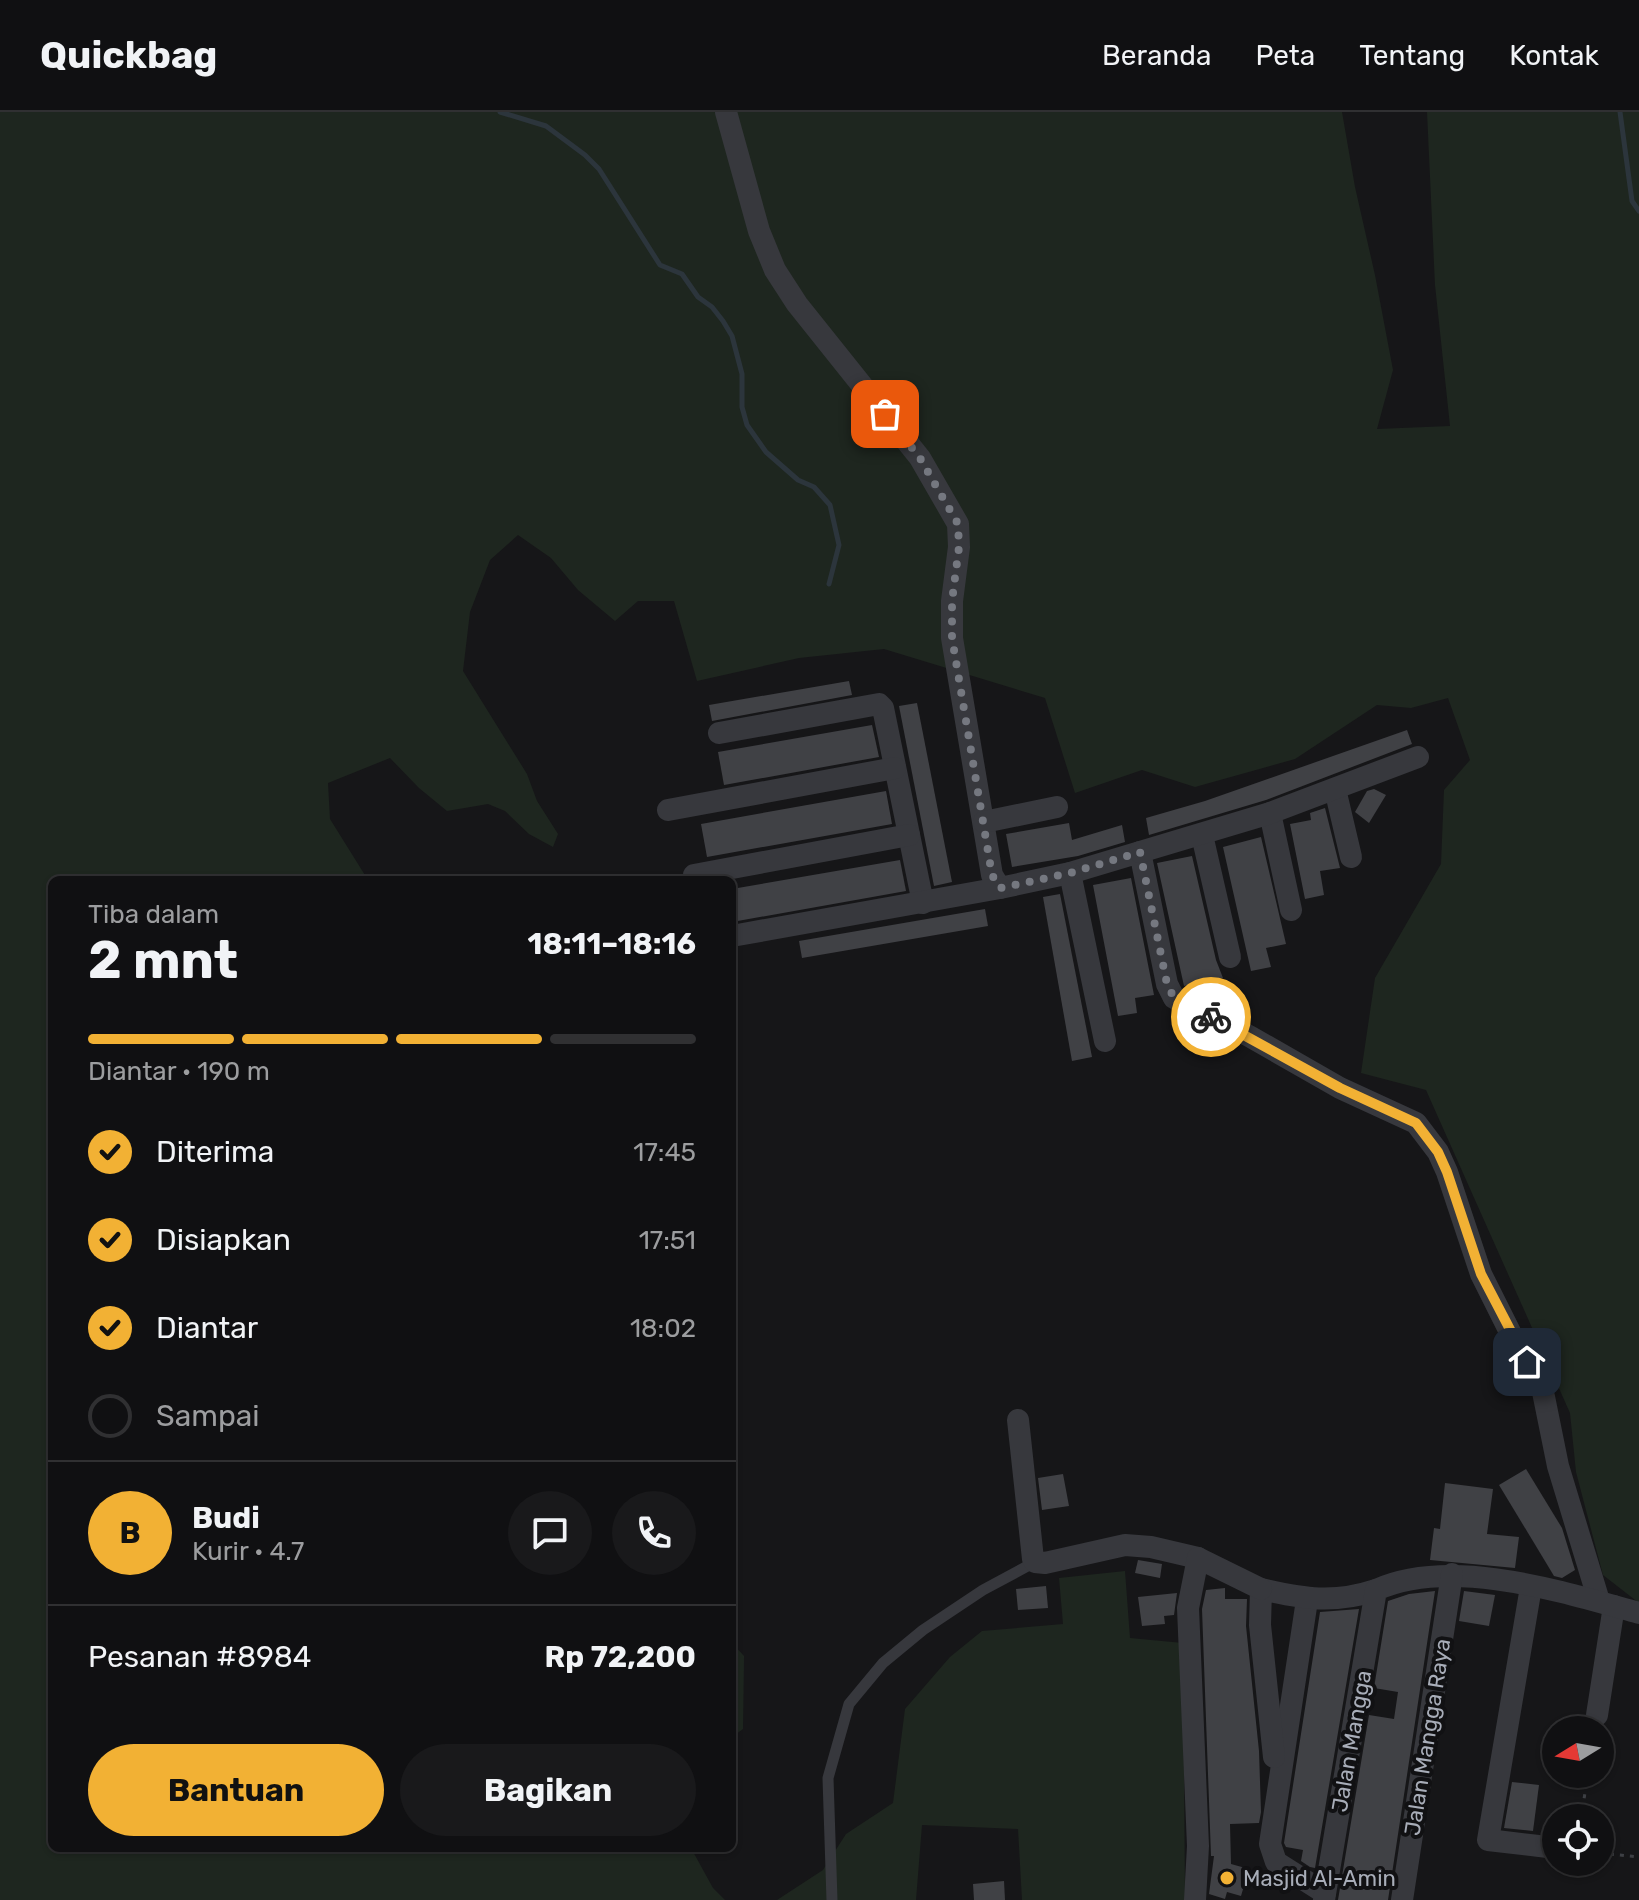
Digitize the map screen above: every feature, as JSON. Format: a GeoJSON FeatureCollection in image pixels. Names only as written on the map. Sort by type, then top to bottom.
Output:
{"type":"FeatureCollection","features":[{"type":"Feature","properties":{"kind":"street"},"geometry":{"type":"LineString","coordinates":[[726,112],[759,231],[775,270],[797,304],[920,458],[958,524],[952,638],[992,875],[1000,888]]}},
{"type":"Feature","properties":{"kind":"street"},"geometry":{"type":"LineString","coordinates":[[719,733],[879,704],[883,708],[923,903]]}},
{"type":"Feature","properties":{"kind":"street"},"geometry":{"type":"LineString","coordinates":[[736,935],[923,903],[1070,873],[1270,813],[1418,757]]}},
{"type":"Feature","properties":{"kind":"street"},"geometry":{"type":"LineString","coordinates":[[668,810],[895,768]]}},
{"type":"Feature","properties":{"kind":"street"},"geometry":{"type":"LineString","coordinates":[[1335,789],[1351,857]]}},
{"type":"Feature","properties":{"kind":"street"},"geometry":{"type":"LineString","coordinates":[[984,822],[1057,807]]}},
{"type":"Feature","properties":{"kind":"street"},"geometry":{"type":"LineString","coordinates":[[1270,813],[1291,910]]}},
{"type":"Feature","properties":{"kind":"street"},"geometry":{"type":"LineString","coordinates":[[694,875],[909,835]]}},
{"type":"Feature","properties":{"kind":"street"},"geometry":{"type":"LineString","coordinates":[[1202,835],[1230,957]]}},
{"type":"Feature","properties":{"kind":"street"},"geometry":{"type":"LineString","coordinates":[[1140,852],[1167,984],[1174,998],[1340,1088],[1416,1123],[1438,1152],[1481,1274],[1542,1387],[1558,1466],[1606,1603],[1597,1715]]}},
{"type":"Feature","properties":{"kind":"street"},"geometry":{"type":"LineString","coordinates":[[1070,873],[1105,1041]]}},
{"type":"Feature","properties":{"kind":"street"},"geometry":{"type":"LineString","coordinates":[[1018,1420],[1035,1562],[1045,1563],[1125,1545],[1151,1547],[1198,1558],[1261,1589],[1307,1600],[1357,1596],[1408,1579],[1452,1574],[1531,1587],[1639,1613]]}},
{"type":"Feature","properties":{"kind":"street"},"geometry":{"type":"LineString","coordinates":[[1195,1900],[1198,1846],[1188,1608],[1198,1558]]}},
{"type":"Feature","properties":{"kind":"street","name":"Jalan Mangga Raya"},"geometry":{"type":"LineString","coordinates":[[1402,1900],[1452,1574]]}},
{"type":"Feature","properties":{"kind":"street"},"geometry":{"type":"LineString","coordinates":[[1531,1587],[1488,1840],[1542,1846]]}},
{"type":"Feature","properties":{"kind":"street","name":"Jalan Mangga"},"geometry":{"type":"LineString","coordinates":[[1261,1589],[1260,1625],[1278,1785]]}},
{"type":"Feature","properties":{"kind":"street","name":"Jalan Mangga"},"geometry":{"type":"LineString","coordinates":[[1307,1600],[1270,1844],[1276,1862],[1325,1896],[1376,1590]]}},
{"type":"Feature","properties":{"kind":"lane"},"geometry":{"type":"LineString","coordinates":[[832,1900],[828,1778],[849,1704],[883,1663],[923,1630],[983,1590],[1035,1562]]}},
{"type":"Feature","properties":{"kind":"path"},"geometry":{"type":"LineString","coordinates":[[1614,1854],[1639,1857]]}},
{"type":"Feature","properties":{"kind":"shaded area"},"geometry":{"type":"Polygon","coordinates":[[[0,112],[1342,112],[1393,370],[1377,429],[1450,426],[1435,285],[1427,112],[1639,112],[1639,1603],[1603,1575],[1576,1472],[1570,1413],[1426,1090],[1361,1073],[1375,978],[1441,864],[1444,790],[1470,760],[1448,698],[1411,708],[1377,705],[1295,759],[1195,787],[1142,770],[1075,793],[1045,698],[884,649],[799,658],[697,681],[674,601],[638,601],[615,621],[578,590],[551,558],[518,535],[490,560],[470,612],[463,671],[527,774],[537,801],[558,834],[553,847],[529,834],[505,811],[488,804],[447,811],[390,758],[328,783],[330,819],[366,876],[48,876],[48,1852],[693,1852],[713,1888],[725,1900],[0,1900],[0,112]]]}},
{"type":"Feature","properties":{"kind":"shaded area"},"geometry":{"type":"Polygon","coordinates":[[[1125,1571],[1130,1638],[1183,1643],[1185,1900],[1022,1900],[1018,1829],[922,1825],[916,1900],[777,1900],[823,1870],[846,1834],[893,1803],[905,1709],[950,1657],[982,1631],[1063,1624],[1059,1578],[1125,1571]]]}},
{"type":"Feature","properties":{"kind":"shaded area"},"geometry":{"type":"Polygon","coordinates":[[[736,1647],[744,1656],[743,1729],[736,1734],[736,1647]]]}},
{"type":"Feature","properties":{"kind":"building"},"geometry":{"type":"Polygon","coordinates":[[[849,681],[852,695],[712,721],[709,705],[849,681]]]}},
{"type":"Feature","properties":{"kind":"building"},"geometry":{"type":"Polygon","coordinates":[[[917,703],[952,882],[934,886],[899,706],[917,703]]]}},
{"type":"Feature","properties":{"kind":"building"},"geometry":{"type":"Polygon","coordinates":[[[872,725],[879,757],[724,785],[718,752],[872,725]]]}},
{"type":"Feature","properties":{"kind":"building"},"geometry":{"type":"Polygon","coordinates":[[[1407,730],[1412,744],[1266,800],[1149,835],[1146,818],[1205,801],[1407,730]]]}},
{"type":"Feature","properties":{"kind":"building"},"geometry":{"type":"Polygon","coordinates":[[[1374,789],[1386,795],[1369,823],[1355,812],[1367,791],[1374,789]]]}},
{"type":"Feature","properties":{"kind":"building"},"geometry":{"type":"Polygon","coordinates":[[[886,791],[892,824],[707,857],[701,824],[886,791]]]}},
{"type":"Feature","properties":{"kind":"building"},"geometry":{"type":"Polygon","coordinates":[[[1325,808],[1340,868],[1320,871],[1324,895],[1305,899],[1290,824],[1311,820],[1310,813],[1325,808]]]}},
{"type":"Feature","properties":{"kind":"building"},"geometry":{"type":"Polygon","coordinates":[[[1069,823],[1072,840],[1122,825],[1125,842],[1078,856],[1012,867],[1006,834],[1069,823]]]}},
{"type":"Feature","properties":{"kind":"building"},"geometry":{"type":"Polygon","coordinates":[[[1261,837],[1286,944],[1266,948],[1271,967],[1251,971],[1223,847],[1261,837]]]}},
{"type":"Feature","properties":{"kind":"building"},"geometry":{"type":"Polygon","coordinates":[[[1192,856],[1223,978],[1184,986],[1157,863],[1192,856]]]}},
{"type":"Feature","properties":{"kind":"building"},"geometry":{"type":"Polygon","coordinates":[[[900,860],[906,891],[736,921],[736,888],[900,860]]]}},
{"type":"Feature","properties":{"kind":"building"},"geometry":{"type":"Polygon","coordinates":[[[1131,878],[1154,995],[1135,998],[1137,1013],[1118,1016],[1093,885],[1131,878]]]}},
{"type":"Feature","properties":{"kind":"building"},"geometry":{"type":"Polygon","coordinates":[[[1060,894],[1092,1057],[1072,1061],[1043,897],[1060,894]]]}},
{"type":"Feature","properties":{"kind":"building"},"geometry":{"type":"Polygon","coordinates":[[[985,909],[988,926],[802,958],[799,941],[985,909]]]}},
{"type":"Feature","properties":{"kind":"building"},"geometry":{"type":"Polygon","coordinates":[[[1526,1469],[1562,1528],[1575,1570],[1562,1578],[1554,1576],[1499,1485],[1526,1469]]]}},
{"type":"Feature","properties":{"kind":"building"},"geometry":{"type":"Polygon","coordinates":[[[1063,1474],[1069,1506],[1042,1510],[1038,1478],[1063,1474]]]}},
{"type":"Feature","properties":{"kind":"building"},"geometry":{"type":"Polygon","coordinates":[[[1445,1483],[1493,1489],[1487,1534],[1519,1537],[1515,1568],[1430,1560],[1434,1528],[1440,1529],[1445,1483]]]}},
{"type":"Feature","properties":{"kind":"building"},"geometry":{"type":"Polygon","coordinates":[[[1138,1560],[1162,1564],[1160,1578],[1135,1573],[1138,1560]]]}},
{"type":"Feature","properties":{"kind":"building"},"geometry":{"type":"Polygon","coordinates":[[[1046,1586],[1048,1608],[1018,1610],[1016,1589],[1046,1586]]]}},
{"type":"Feature","properties":{"kind":"building"},"geometry":{"type":"Polygon","coordinates":[[[1225,1588],[1225,1599],[1247,1599],[1246,1626],[1259,1751],[1261,1812],[1259,1823],[1230,1824],[1231,1864],[1249,1869],[1241,1896],[1227,1892],[1225,1899],[1209,1894],[1214,1856],[1211,1856],[1202,1609],[1206,1590],[1225,1588]]]}},
{"type":"Feature","properties":{"kind":"building"},"geometry":{"type":"Polygon","coordinates":[[[1435,1591],[1388,1900],[1338,1900],[1369,1715],[1394,1719],[1398,1692],[1374,1688],[1388,1601],[1409,1594],[1435,1591]]]}},
{"type":"Feature","properties":{"kind":"building"},"geometry":{"type":"Polygon","coordinates":[[[1464,1591],[1495,1595],[1489,1626],[1459,1621],[1464,1591]]]}},
{"type":"Feature","properties":{"kind":"building"},"geometry":{"type":"Polygon","coordinates":[[[1177,1593],[1174,1615],[1164,1616],[1165,1624],[1142,1626],[1138,1597],[1177,1593]]]}},
{"type":"Feature","properties":{"kind":"building"},"geometry":{"type":"Polygon","coordinates":[[[1359,1609],[1315,1868],[1301,1861],[1303,1850],[1286,1847],[1284,1843],[1320,1612],[1359,1609]]]}},
{"type":"Feature","properties":{"kind":"building"},"geometry":{"type":"Polygon","coordinates":[[[1512,1782],[1539,1785],[1533,1831],[1504,1828],[1512,1782]]]}},
{"type":"Feature","properties":{"kind":"building"},"geometry":{"type":"Polygon","coordinates":[[[1004,1881],[1005,1900],[974,1900],[973,1884],[1004,1881]]]}},
{"type":"Feature","properties":{"kind":"waterway"},"geometry":{"type":"LineString","coordinates":[[500,112],[546,126],[585,155],[599,169],[660,265],[682,274],[698,297],[712,307],[723,321],[732,336],[742,374],[742,407],[747,425],[766,452],[798,480],[814,487],[830,505],[839,545],[829,584]]}},
{"type":"Feature","properties":{"kind":"waterway"},"geometry":{"type":"LineString","coordinates":[[1620,112],[1632,201],[1639,211]]}},
{"type":"Feature","properties":{"kind":"way so far"},"geometry":{"type":"LineString","coordinates":[[885,414],[920,458],[958,524],[952,638],[992,875],[1000,888],[1070,873],[1140,852],[1167,984],[1174,998],[1211,1017]]}},
{"type":"Feature","properties":{"kind":"place","name":"Masjid Al-Amin"},"geometry":{"type":"Point","coordinates":[1227,1878]}},
{"type":"Feature","properties":{"kind":"route"},"geometry":{"type":"LineString","coordinates":[[1211,1017],[1340,1088],[1416,1123],[1438,1152],[1481,1274],[1527,1362]]}}]}
